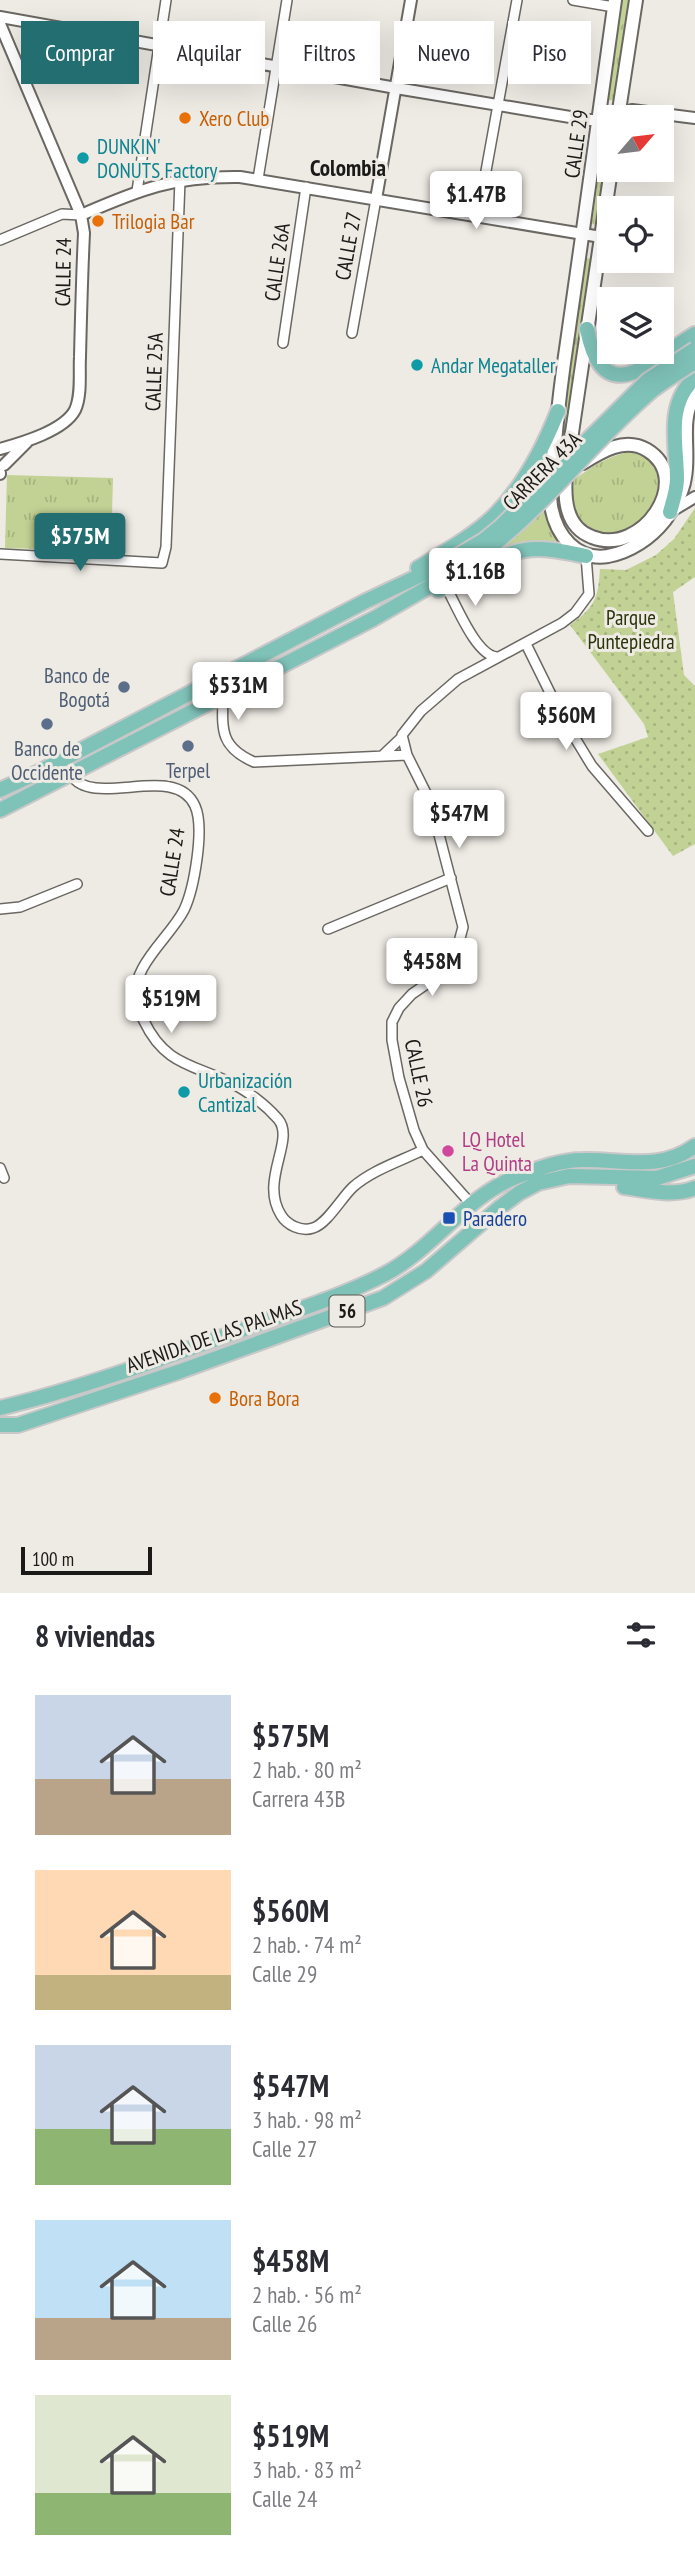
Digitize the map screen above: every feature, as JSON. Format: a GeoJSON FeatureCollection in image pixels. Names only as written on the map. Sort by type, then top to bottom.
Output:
{"type":"FeatureCollection","features":[{"type":"Feature","properties":{"kind":"main road","name":"CALLE 29"},"geometry":{"type":"LineString","coordinates":[[620,105],[636,0]]}},
{"type":"Feature","properties":{"kind":"main road","name":"CALLE 29"},"geometry":{"type":"LineString","coordinates":[[601,105],[615,3]]}},
{"type":"Feature","properties":{"kind":"main road","name":"CALLE 29"},"geometry":{"type":"LineString","coordinates":[[586,556],[566,540],[551,505],[558,411],[597,133]]}},
{"type":"Feature","properties":{"kind":"main road","name":"CALLE 29"},"geometry":{"type":"LineString","coordinates":[[573,470],[604,450],[628,445],[646,449],[663,464],[668,480],[666,498],[651,521],[635,534],[617,541],[598,540],[587,536],[574,523],[565,499],[566,473],[597,263]]}},
{"type":"Feature","properties":{"kind":"main road"},"geometry":{"type":"LineString","coordinates":[[587,329],[591,352],[600,366],[619,375],[634,373],[695,334]]}},
{"type":"Feature","properties":{"kind":"main road","name":"CARRERA 43A"},"geometry":{"type":"LineString","coordinates":[[0,790],[363,602],[445,576],[476,545],[500,527],[643,385],[695,349]]}},
{"type":"Feature","properties":{"kind":"main road","name":"CARRERA 43A"},"geometry":{"type":"LineString","coordinates":[[0,810],[373,619],[490,550],[655,388],[695,362]]}},
{"type":"Feature","properties":{"kind":"main road"},"geometry":{"type":"LineString","coordinates":[[670,512],[677,478],[674,438],[677,407],[685,389],[695,378]]}},
{"type":"Feature","properties":{"kind":"main road"},"geometry":{"type":"LineString","coordinates":[[445,576],[526,550],[608,556],[633,547],[654,531],[670,512],[691,471],[687,417],[695,394]]}},
{"type":"Feature","properties":{"kind":"main road"},"geometry":{"type":"LineString","coordinates":[[363,602],[470,536],[493,517],[531,468],[558,411]]}},
{"type":"Feature","properties":{"kind":"main road","name":"AVENIDA DE LAS PALMAS"},"geometry":{"type":"LineString","coordinates":[[0,1408],[197,1346],[354,1289],[389,1272],[413,1256],[472,1205],[515,1177],[565,1161],[644,1164],[670,1160],[692,1152]]}},
{"type":"Feature","properties":{"kind":"main road","name":"AVENIDA DE LAS PALMAS"},"geometry":{"type":"LineString","coordinates":[[0,1425],[19,1425],[178,1372],[383,1298],[426,1271],[519,1193],[548,1180],[569,1176],[639,1179],[672,1175],[695,1166]]}},
{"type":"Feature","properties":{"kind":"main road"},"geometry":{"type":"LineString","coordinates":[[519,1193],[550,1183],[567,1182],[671,1193],[695,1188]]}},
{"type":"Feature","properties":{"kind":"street"},"geometry":{"type":"LineString","coordinates":[[162,21],[166,0]]}},
{"type":"Feature","properties":{"kind":"street"},"geometry":{"type":"LineString","coordinates":[[258,179],[287,0]]}},
{"type":"Feature","properties":{"kind":"street","name":"CALLE 27"},"geometry":{"type":"LineString","coordinates":[[352,333],[411,0]]}},
{"type":"Feature","properties":{"kind":"street"},"geometry":{"type":"LineString","coordinates":[[478,215],[517,0]]}},
{"type":"Feature","properties":{"kind":"street"},"geometry":{"type":"LineString","coordinates":[[573,0],[615,3]]}},
{"type":"Feature","properties":{"kind":"street"},"geometry":{"type":"LineString","coordinates":[[0,17],[153,44]]}},
{"type":"Feature","properties":{"kind":"street","name":"CALLE 24"},"geometry":{"type":"LineString","coordinates":[[0,24],[81,215],[84,233],[79,380],[75,411],[65,421],[29,440]]}},
{"type":"Feature","properties":{"kind":"street"},"geometry":{"type":"LineString","coordinates":[[265,65],[498,106],[597,120]]}},
{"type":"Feature","properties":{"kind":"street"},"geometry":{"type":"LineString","coordinates":[[137,191],[153,80]]}},
{"type":"Feature","properties":{"kind":"street"},"geometry":{"type":"LineString","coordinates":[[674,115],[695,118]]}},
{"type":"Feature","properties":{"kind":"street"},"geometry":{"type":"LineString","coordinates":[[0,240],[62,214],[81,215],[137,191],[180,180],[222,177],[258,179],[597,236]]}},
{"type":"Feature","properties":{"kind":"street","name":"CALLE 25A"},"geometry":{"type":"LineString","coordinates":[[0,554],[162,564],[166,547],[180,180]]}},
{"type":"Feature","properties":{"kind":"street","name":"CALLE 26A"},"geometry":{"type":"LineString","coordinates":[[283,343],[306,187]]}},
{"type":"Feature","properties":{"kind":"street"},"geometry":{"type":"LineString","coordinates":[[0,449],[29,440]]}},
{"type":"Feature","properties":{"kind":"street"},"geometry":{"type":"LineString","coordinates":[[1,468],[29,440]]}},
{"type":"Feature","properties":{"kind":"street"},"geometry":{"type":"LineString","coordinates":[[670,512],[695,497]]}},
{"type":"Feature","properties":{"kind":"street"},"geometry":{"type":"LineString","coordinates":[[382,756],[402,737],[421,711],[458,679],[526,644],[575,613],[586,599],[589,585],[586,556]]}},
{"type":"Feature","properties":{"kind":"street"},"geometry":{"type":"LineString","coordinates":[[445,576],[477,644],[487,655],[499,657]]}},
{"type":"Feature","properties":{"kind":"street"},"geometry":{"type":"LineString","coordinates":[[473,670],[478,655],[477,644]]}},
{"type":"Feature","properties":{"kind":"street"},"geometry":{"type":"LineString","coordinates":[[526,644],[561,715],[592,766],[648,831]]}},
{"type":"Feature","properties":{"kind":"street"},"geometry":{"type":"LineString","coordinates":[[223,696],[227,743],[235,754],[254,762],[407,755]]}},
{"type":"Feature","properties":{"kind":"street"},"geometry":{"type":"LineString","coordinates":[[328,929],[451,878],[429,799],[407,755],[402,737]]}},
{"type":"Feature","properties":{"kind":"street","name":"CALLE 24"},"geometry":{"type":"LineString","coordinates":[[71,775],[81,785],[109,789],[152,786],[179,789],[187,794],[197,809],[198,845],[189,896],[183,911],[141,975],[136,987],[136,1003],[147,1028],[174,1059],[229,1082],[267,1108],[282,1124],[283,1138],[272,1185],[275,1202],[287,1223],[301,1228],[312,1228],[321,1224],[364,1178],[423,1150]]}},
{"type":"Feature","properties":{"kind":"street","name":"CALLE 26"},"geometry":{"type":"LineString","coordinates":[[451,878],[463,927],[456,953],[441,974],[412,994],[399,1008],[392,1023],[399,1078],[414,1130],[423,1150],[472,1205]]}},
{"type":"Feature","properties":{"kind":"street"},"geometry":{"type":"LineString","coordinates":[[0,909],[20,907],[77,884]]}},
{"type":"Feature","properties":{"kind":"green space"},"geometry":{"type":"Polygon","coordinates":[[[622,0],[632,0],[618,101],[608,100],[622,0]]]}},
{"type":"Feature","properties":{"kind":"green space"},"geometry":{"type":"Polygon","coordinates":[[[598,182],[603,182],[601,196],[597,196],[597,225],[592,224],[598,182]]]}},
{"type":"Feature","properties":{"kind":"green space"},"geometry":{"type":"Polygon","coordinates":[[[586,258],[593,259],[565,454],[558,455],[586,258]]]}},
{"type":"Feature","properties":{"kind":"green space"},"geometry":{"type":"Polygon","coordinates":[[[628,452],[652,462],[664,487],[641,525],[624,533],[595,532],[580,522],[575,514],[572,481],[605,460],[628,452]]]}},
{"type":"Feature","properties":{"kind":"green space"},"geometry":{"type":"Polygon","coordinates":[[[7,475],[113,478],[111,551],[5,548],[7,475]]]}},
{"type":"Feature","properties":{"kind":"green space","name":"Parque Puntepiedra"},"geometry":{"type":"Polygon","coordinates":[[[695,508],[695,577],[673,592],[684,675],[695,686],[695,844],[673,856],[598,754],[648,737],[644,724],[570,625],[594,602],[600,569],[626,570],[656,555],[674,539],[695,508]]]}},
{"type":"Feature","properties":{"kind":"green space"},"geometry":{"type":"Polygon","coordinates":[[[544,511],[562,543],[524,544],[489,558],[544,511]]]}},
{"type":"Feature","properties":{"kind":"place","name":"Xero Club"},"geometry":{"type":"Point","coordinates":[185,118]}},
{"type":"Feature","properties":{"kind":"place","name":"DUNKIN' DONUTS Factory"},"geometry":{"type":"Point","coordinates":[83,158]}},
{"type":"Feature","properties":{"kind":"place","name":"Trilogia Bar"},"geometry":{"type":"Point","coordinates":[98,221]}},
{"type":"Feature","properties":{"kind":"place","name":"Andar Megataller"},"geometry":{"type":"Point","coordinates":[417,365]}},
{"type":"Feature","properties":{"kind":"place","name":"Banco de Bogotá"},"geometry":{"type":"Point","coordinates":[124,687]}},
{"type":"Feature","properties":{"kind":"place","name":"Banco de Occidente"},"geometry":{"type":"Point","coordinates":[47,724]}},
{"type":"Feature","properties":{"kind":"place","name":"Terpel"},"geometry":{"type":"Point","coordinates":[188,746]}},
{"type":"Feature","properties":{"kind":"place","name":"Urbanización Cantizal"},"geometry":{"type":"Point","coordinates":[184,1092]}},
{"type":"Feature","properties":{"kind":"place","name":"LQ Hotel La Quinta"},"geometry":{"type":"Point","coordinates":[448,1151]}},
{"type":"Feature","properties":{"kind":"place","name":"Paradero"},"geometry":{"type":"Point","coordinates":[449,1218]}},
{"type":"Feature","properties":{"kind":"place","name":"Bora Bora"},"geometry":{"type":"Point","coordinates":[215,1398]}},
{"type":"Feature","properties":{"kind":"district","name":"Colombia"},"geometry":{"type":"Point","coordinates":[348,167]}}]}
